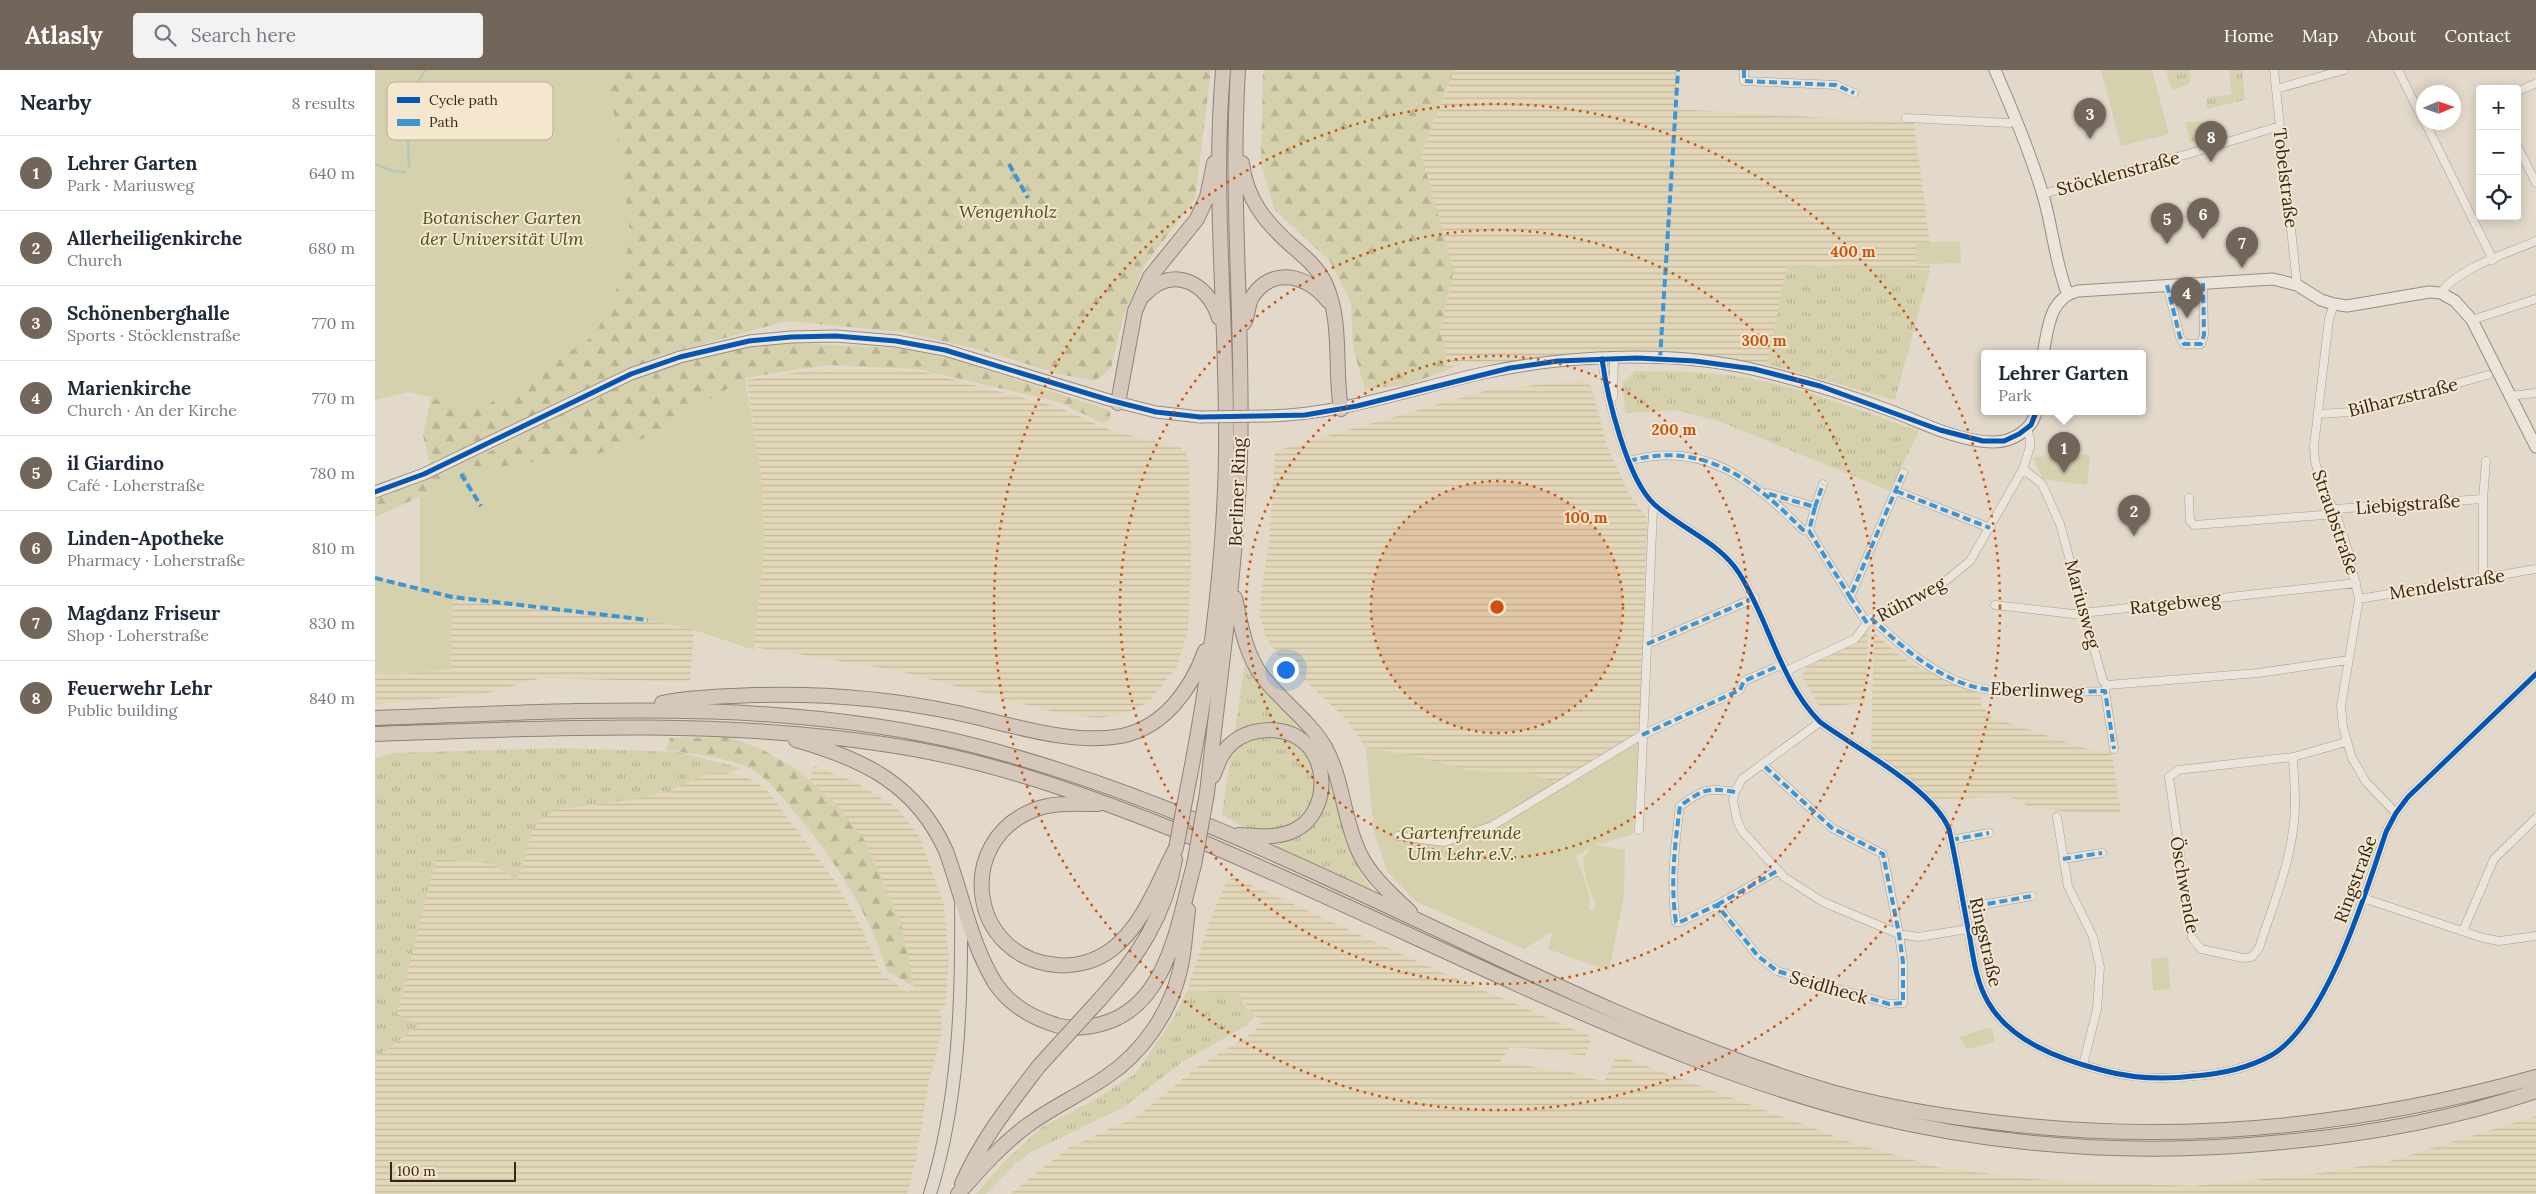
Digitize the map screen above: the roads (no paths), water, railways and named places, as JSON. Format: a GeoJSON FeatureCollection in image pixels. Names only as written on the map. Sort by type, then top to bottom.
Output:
{"type":"FeatureCollection","features":[{"type":"Feature","properties":{"kind":"highway","name":"Berliner Ring"},"geometry":{"type":"LineString","coordinates":[[1166,877],[1176,848],[1187,790],[1213,629],[1221,543],[1226,456],[1225,338],[1220,242],[1220,108],[1223,70]]}},
{"type":"Feature","properties":{"kind":"highway","name":"Berliner Ring"},"geometry":{"type":"LineString","coordinates":[[1207,793],[1232,587],[1240,457],[1240,333],[1235,105],[1238,70]]}},
{"type":"Feature","properties":{"kind":"highway"},"geometry":{"type":"LineString","coordinates":[[1235,105],[1243,174],[1249,192],[1266,220],[1317,269],[1325,283],[1332,306],[1341,409]]}},
{"type":"Feature","properties":{"kind":"highway"},"geometry":{"type":"LineString","coordinates":[[1117,403],[1135,311],[1151,277],[1193,227],[1202,210],[1212,176],[1220,108]]}},
{"type":"Feature","properties":{"kind":"highway"},"geometry":{"type":"LineString","coordinates":[[1240,333],[1246,320],[1251,299],[1261,288],[1273,280],[1289,277],[1306,280],[1314,285],[1332,306]]}},
{"type":"Feature","properties":{"kind":"highway"},"geometry":{"type":"LineString","coordinates":[[1141,299],[1153,287],[1167,281],[1177,280],[1197,285],[1215,304],[1225,338]]}},
{"type":"Feature","properties":{"kind":"highway"},"geometry":{"type":"LineString","coordinates":[[1232,587],[1242,632],[1251,657],[1262,675],[1319,739],[1332,762],[1359,852],[1383,886],[1418,920]]}},
{"type":"Feature","properties":{"kind":"highway"},"geometry":{"type":"LineString","coordinates":[[639,709],[671,701],[718,697],[843,697],[949,711],[1055,734],[1104,738],[1122,736],[1160,718],[1174,706],[1194,676],[1213,629]]}},
{"type":"Feature","properties":{"kind":"highway"},"geometry":{"type":"LineString","coordinates":[[375,718],[639,709],[782,715],[889,728],[979,747],[1112,788],[1176,811],[1608,1008],[1709,1050],[1836,1093],[1940,1116],[2030,1127],[2109,1133],[2251,1130],[2379,1114],[2433,1103],[2536,1077]]}},
{"type":"Feature","properties":{"kind":"highway"},"geometry":{"type":"LineString","coordinates":[[375,734],[594,727],[825,736],[895,746],[1025,776],[1109,804],[1221,850],[1614,1027],[1755,1081],[1836,1106],[1937,1130],[2030,1143],[2128,1149],[2244,1146],[2350,1135],[2441,1118],[2508,1101],[2536,1091]]}},
{"type":"Feature","properties":{"kind":"highway"},"geometry":{"type":"LineString","coordinates":[[958,1194],[1006,1142],[1029,1124],[1109,1076],[1138,1050],[1166,1007],[1179,974],[1183,957],[1194,865],[1207,793],[1221,756],[1232,743],[1246,735],[1265,730],[1284,732],[1303,741],[1312,751],[1318,764],[1322,789],[1320,800],[1307,822],[1297,830],[1274,836],[1228,834]]}},
{"type":"Feature","properties":{"kind":"highway"},"geometry":{"type":"LineString","coordinates":[[769,733],[835,751],[864,764],[888,778],[913,801],[939,834],[961,891],[985,965],[996,984],[1009,1000],[1042,1021],[1063,1027],[1078,1028],[1105,1023],[1138,1004],[1150,992],[1163,965],[1194,865]]}},
{"type":"Feature","properties":{"kind":"highway"},"geometry":{"type":"LineString","coordinates":[[1109,804],[1051,805],[1020,816],[1006,827],[995,840],[983,869],[981,886],[983,902],[994,931],[1003,942],[1031,960],[1065,966],[1081,964],[1112,949],[1126,936],[1166,877]]}},
{"type":"Feature","properties":{"kind":"highway"},"geometry":{"type":"LineString","coordinates":[[958,1194],[973,1157],[987,1135],[1039,1066],[1127,968],[1144,944],[1165,900],[1166,877]]}},
{"type":"Feature","properties":{"kind":"highway"},"geometry":{"type":"LineString","coordinates":[[2508,1101],[2536,1099]]}},
{"type":"Feature","properties":{"kind":"main road"},"geometry":{"type":"LineString","coordinates":[[930,1194],[941,1159],[955,1068],[960,1016],[961,891]]}},
{"type":"Feature","properties":{"kind":"street"},"geometry":{"type":"LineString","coordinates":[[1744,70],[1744,82],[1836,85],[1854,93]]}},
{"type":"Feature","properties":{"kind":"street"},"geometry":{"type":"LineString","coordinates":[[1995,70],[2016,120],[2043,194],[2058,270],[2068,295]]}},
{"type":"Feature","properties":{"kind":"street","name":"Tobelstraße"},"geometry":{"type":"LineString","coordinates":[[2274,70],[2297,285]]}},
{"type":"Feature","properties":{"kind":"street"},"geometry":{"type":"LineString","coordinates":[[2275,89],[2345,70]]}},
{"type":"Feature","properties":{"kind":"street"},"geometry":{"type":"LineString","coordinates":[[2398,70],[2416,105]]}},
{"type":"Feature","properties":{"kind":"street"},"geometry":{"type":"LineString","coordinates":[[2521,90],[2536,83]]}},
{"type":"Feature","properties":{"kind":"street"},"geometry":{"type":"LineString","coordinates":[[1906,118],[2010,123],[2016,120]]}},
{"type":"Feature","properties":{"kind":"street","name":"Stöcklenstraße"},"geometry":{"type":"LineString","coordinates":[[2043,194],[2188,154],[2280,126]]}},
{"type":"Feature","properties":{"kind":"street"},"geometry":{"type":"LineString","coordinates":[[2428,130],[2493,260]]}},
{"type":"Feature","properties":{"kind":"street"},"geometry":{"type":"LineString","coordinates":[[2521,153],[2536,183]]}},
{"type":"Feature","properties":{"kind":"street"},"geometry":{"type":"LineString","coordinates":[[2441,293],[2450,282],[2462,274],[2536,241]]}},
{"type":"Feature","properties":{"kind":"street"},"geometry":{"type":"LineString","coordinates":[[2044,350],[2053,310],[2060,300],[2078,291],[2273,278],[2297,285],[2321,300],[2334,304],[2361,304],[2408,294],[2441,293],[2455,301],[2472,320],[2536,447]]}},
{"type":"Feature","properties":{"kind":"street"},"geometry":{"type":"LineString","coordinates":[[2167,285],[2179,336],[2184,344],[2191,346],[2201,344],[2204,334],[2203,283]]}},
{"type":"Feature","properties":{"kind":"street"},"geometry":{"type":"LineString","coordinates":[[2472,320],[2536,299]]}},
{"type":"Feature","properties":{"kind":"street","name":"Straubstraße"},"geometry":{"type":"LineString","coordinates":[[2334,304],[2329,319],[2314,446],[2315,461],[2322,487],[2335,512],[2350,555],[2359,599],[2341,706],[2346,742],[2352,758],[2366,782],[2396,813]]}},
{"type":"Feature","properties":{"kind":"street"},"geometry":{"type":"LineString","coordinates":[[375,492],[424,474],[631,374],[681,357],[749,341],[791,337],[836,336],[895,341],[981,360],[1117,403],[1156,412],[1200,417],[1305,415],[1341,409],[1510,368],[1558,361],[1602,359],[1695,361],[1754,369],[1821,386],[1940,430],[1983,441],[2004,441],[2027,429],[2034,415]]}},
{"type":"Feature","properties":{"kind":"street","name":"Ringstraße"},"geometry":{"type":"LineString","coordinates":[[1602,359],[1629,462],[1640,486],[1655,505],[1720,552],[1733,564],[1755,598],[1799,698],[1820,722],[1867,754],[1932,804],[1946,823],[1980,986],[1988,1003],[2000,1019],[2027,1042],[2056,1056],[2119,1075],[2186,1077],[2228,1073],[2272,1055],[2298,1032],[2315,1008],[2341,959],[2396,813],[2408,797],[2536,674]]}},
{"type":"Feature","properties":{"kind":"street","name":"Ringstraße"},"geometry":{"type":"LineString","coordinates":[[1613,404],[1614,359]]}},
{"type":"Feature","properties":{"kind":"street","name":"Bilharzstraße"},"geometry":{"type":"LineString","coordinates":[[2318,414],[2351,412],[2488,375]]}},
{"type":"Feature","properties":{"kind":"street"},"geometry":{"type":"LineString","coordinates":[[2509,396],[2536,393]]}},
{"type":"Feature","properties":{"kind":"street","name":"Rührweg"},"geometry":{"type":"LineString","coordinates":[[1398,836],[1444,842],[1492,826],[1642,735],[1740,690],[1744,681],[1785,668],[1855,639],[1869,621],[1892,608],[1904,605],[1954,576],[1970,561],[2023,469],[2030,447],[2027,429]]}},
{"type":"Feature","properties":{"kind":"street"},"geometry":{"type":"LineString","coordinates":[[1629,462],[1660,455],[1691,457],[1735,473],[1764,492],[1803,530],[1809,531]]}},
{"type":"Feature","properties":{"kind":"street","name":"Liebigstraße"},"geometry":{"type":"LineString","coordinates":[[2483,579],[2483,499],[2486,461]]}},
{"type":"Feature","properties":{"kind":"street","name":"Mariusweg"},"geometry":{"type":"LineString","coordinates":[[2023,469],[2042,484],[2061,524],[2106,688],[2114,749]]}},
{"type":"Feature","properties":{"kind":"street","name":"Rührweg"},"geometry":{"type":"LineString","coordinates":[[1869,621],[1850,597],[1903,473]]}},
{"type":"Feature","properties":{"kind":"street"},"geometry":{"type":"LineString","coordinates":[[1823,484],[1809,531],[1850,597]]}},
{"type":"Feature","properties":{"kind":"street"},"geometry":{"type":"LineString","coordinates":[[1896,491],[1990,528]]}},
{"type":"Feature","properties":{"kind":"street"},"geometry":{"type":"LineString","coordinates":[[1764,492],[1815,508]]}},
{"type":"Feature","properties":{"kind":"street","name":"Liebigstraße"},"geometry":{"type":"LineString","coordinates":[[2189,498],[2190,521],[2194,525],[2242,523],[2335,512],[2483,499]]}},
{"type":"Feature","properties":{"kind":"street"},"geometry":{"type":"LineString","coordinates":[[1639,830],[1653,510],[1655,505]]}},
{"type":"Feature","properties":{"kind":"street","name":"Mendelstraße"},"geometry":{"type":"LineString","coordinates":[[2359,599],[2536,569]]}},
{"type":"Feature","properties":{"kind":"street","name":"Ratgebweg"},"geometry":{"type":"LineString","coordinates":[[1995,605],[2073,614],[2356,583]]}},
{"type":"Feature","properties":{"kind":"street"},"geometry":{"type":"LineString","coordinates":[[1647,644],[1755,598]]}},
{"type":"Feature","properties":{"kind":"street","name":"Eberlinweg"},"geometry":{"type":"LineString","coordinates":[[1869,621],[1929,666],[1955,680],[1976,687],[2028,692],[2106,688],[2249,674],[2348,660]]}},
{"type":"Feature","properties":{"kind":"street"},"geometry":{"type":"LineString","coordinates":[[1820,722],[1742,779],[1735,792],[1733,809],[1742,831],[1777,871],[1823,902],[1899,934],[1918,937],[1968,929]]}},
{"type":"Feature","properties":{"kind":"street","name":"Öschwende"},"geometry":{"type":"LineString","coordinates":[[2293,757],[2295,802],[2293,831],[2287,861],[2259,948],[2252,957],[2243,958],[2201,950],[2192,938],[2169,777],[2178,770],[2293,757],[2346,742]]}},
{"type":"Feature","properties":{"kind":"street"},"geometry":{"type":"LineString","coordinates":[[1762,764],[1832,828],[1883,854],[1899,934]]}},
{"type":"Feature","properties":{"kind":"street"},"geometry":{"type":"LineString","coordinates":[[1735,792],[1716,788],[1701,790],[1680,806],[1674,873],[1673,902],[1676,922],[1680,922],[1717,905],[1777,871]]}},
{"type":"Feature","properties":{"kind":"street"},"geometry":{"type":"LineString","coordinates":[[2057,817],[2068,886],[2093,937],[2100,967],[2097,1009],[2083,1065]]}},
{"type":"Feature","properties":{"kind":"street"},"geometry":{"type":"LineString","coordinates":[[2463,931],[2494,859],[2536,818]]}},
{"type":"Feature","properties":{"kind":"street"},"geometry":{"type":"LineString","coordinates":[[1951,840],[1989,833]]}},
{"type":"Feature","properties":{"kind":"street"},"geometry":{"type":"LineString","coordinates":[[2063,859],[2102,853]]}},
{"type":"Feature","properties":{"kind":"street","name":"Ringstraße"},"geometry":{"type":"LineString","coordinates":[[1964,908],[2032,896]]}},
{"type":"Feature","properties":{"kind":"street"},"geometry":{"type":"LineString","coordinates":[[2363,898],[2499,941],[2536,936]]}},
{"type":"Feature","properties":{"kind":"street","name":"Seidlheck"},"geometry":{"type":"LineString","coordinates":[[1717,905],[1758,956],[1777,971],[1889,1004],[1903,1002],[1903,962],[1899,934]]}},
{"type":"Feature","properties":{"kind":"waterway"},"geometry":{"type":"LineString","coordinates":[[418,82],[425,70]]}},
{"type":"Feature","properties":{"kind":"waterway"},"geometry":{"type":"LineString","coordinates":[[408,140],[409,166]]}},
{"type":"Feature","properties":{"kind":"waterway"},"geometry":{"type":"LineString","coordinates":[[375,164],[392,171],[405,172]]}},
{"type":"Feature","properties":{"kind":"place","name":"Schönenberghalle"},"geometry":{"type":"Point","coordinates":[2090,139]}},
{"type":"Feature","properties":{"kind":"place","name":"Feuerwehr Lehr"},"geometry":{"type":"Point","coordinates":[2211,162]}},
{"type":"Feature","properties":{"kind":"place","name":"Linden-Apotheke"},"geometry":{"type":"Point","coordinates":[2203,239]}},
{"type":"Feature","properties":{"kind":"place","name":"il Giardino"},"geometry":{"type":"Point","coordinates":[2167,244]}},
{"type":"Feature","properties":{"kind":"place","name":"Magdanz Friseur"},"geometry":{"type":"Point","coordinates":[2242,268]}},
{"type":"Feature","properties":{"kind":"place","name":"Marienkirche"},"geometry":{"type":"Point","coordinates":[2187,318]}},
{"type":"Feature","properties":{"kind":"place","name":"Lehrer Garten"},"geometry":{"type":"Point","coordinates":[2064,473]}},
{"type":"Feature","properties":{"kind":"place","name":"Allerheiligenkirche"},"geometry":{"type":"Point","coordinates":[2134,536]}},
{"type":"Feature","properties":{"kind":"park label","name":"Wengenholz"},"geometry":{"type":"Point","coordinates":[1008,211]}},
{"type":"Feature","properties":{"kind":"park label","name":"Botanischer Garten der Universität Ulm"},"geometry":{"type":"Point","coordinates":[502,227]}},
{"type":"Feature","properties":{"kind":"park label","name":"Gartenfreunde Ulm Lehr e.V."},"geometry":{"type":"Point","coordinates":[1461,842]}}]}
